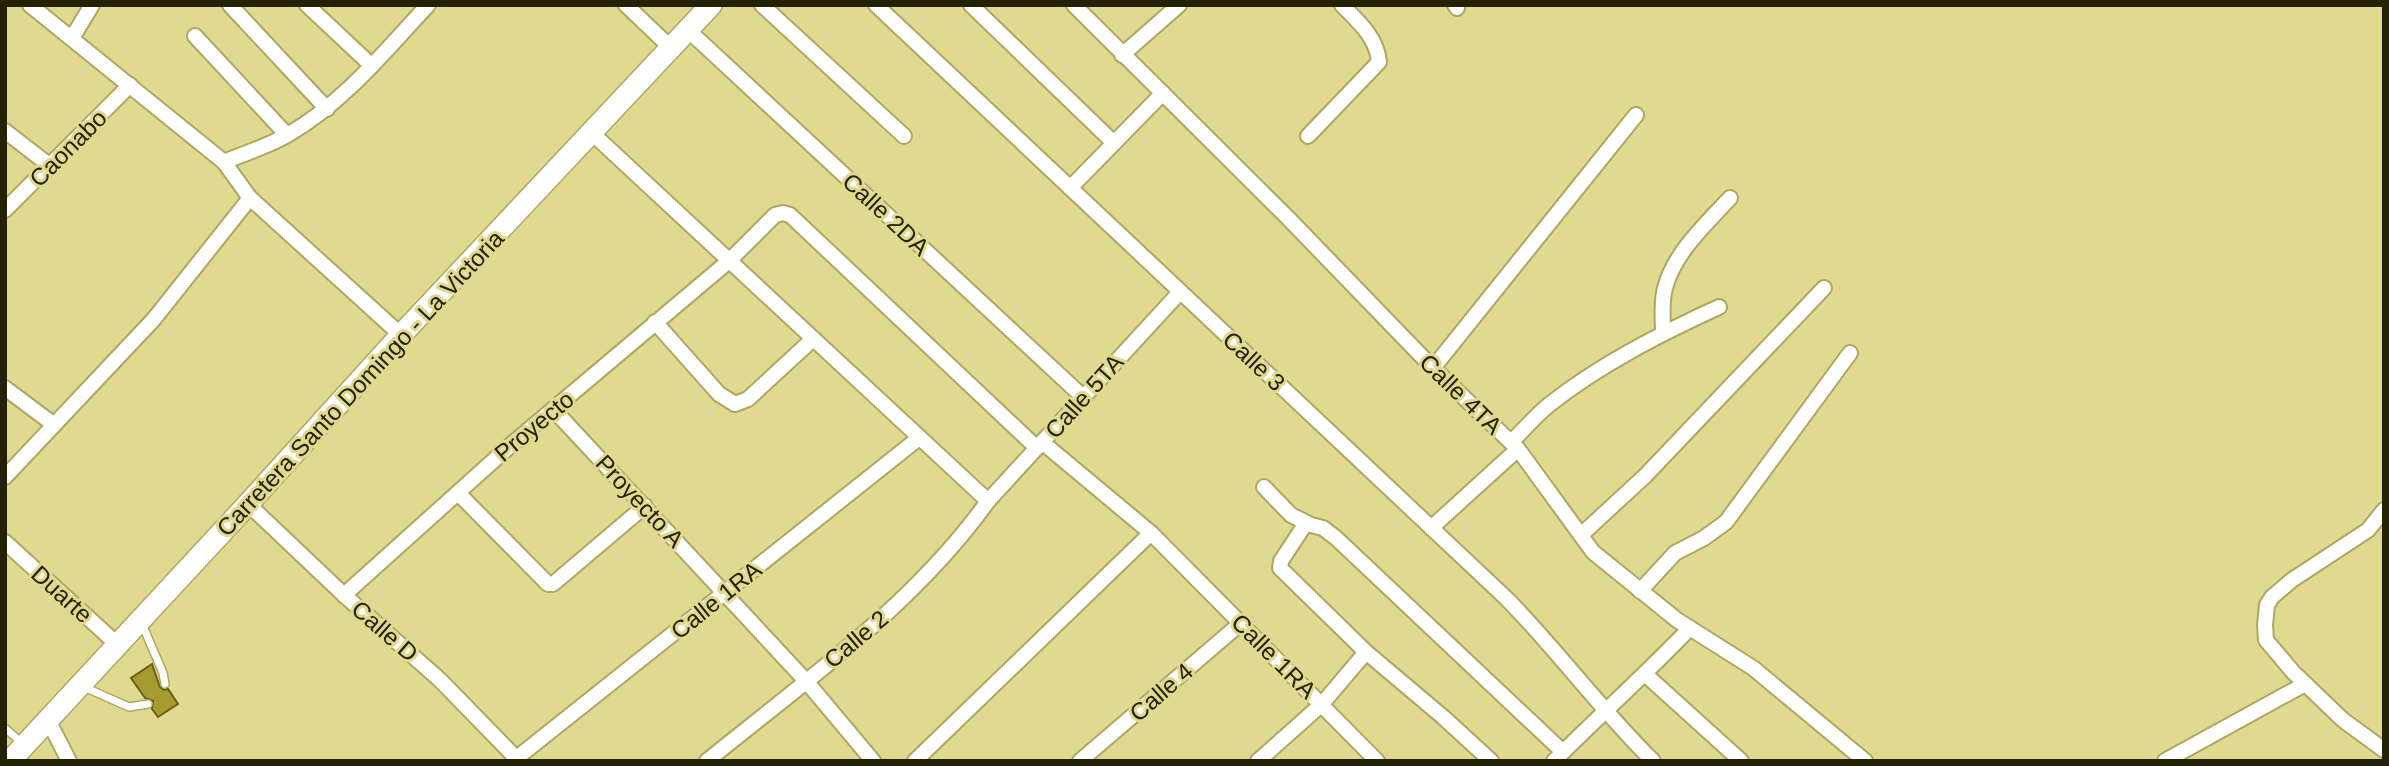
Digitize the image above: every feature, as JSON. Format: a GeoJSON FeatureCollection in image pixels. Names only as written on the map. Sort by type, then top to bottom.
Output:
{"type":"FeatureCollection","features":[{"type":"Feature","properties":{"kind":"main road","name":"Carretera Santo Domingo - La Victoria"},"geometry":{"type":"LineString","coordinates":[[17,753],[401,335],[593,134],[711,5]]}},
{"type":"Feature","properties":{"kind":"street"},"geometry":{"type":"LineString","coordinates":[[30,5],[224,162],[250,198],[401,335]]}},
{"type":"Feature","properties":{"kind":"street"},"geometry":{"type":"LineString","coordinates":[[72,37],[92,5]]}},
{"type":"Feature","properties":{"kind":"street"},"geometry":{"type":"LineString","coordinates":[[230,5],[327,109]]}},
{"type":"Feature","properties":{"kind":"street"},"geometry":{"type":"LineString","coordinates":[[307,5],[372,65]]}},
{"type":"Feature","properties":{"kind":"street"},"geometry":{"type":"LineString","coordinates":[[224,162],[287,135],[327,109],[428,5]]}},
{"type":"Feature","properties":{"kind":"street"},"geometry":{"type":"LineString","coordinates":[[626,5],[671,48]]}},
{"type":"Feature","properties":{"kind":"street"},"geometry":{"type":"LineString","coordinates":[[762,5],[904,136]]}},
{"type":"Feature","properties":{"kind":"street","name":"Calle 3"},"geometry":{"type":"LineString","coordinates":[[876,5],[1530,622],[1604,711],[1652,760]]}},
{"type":"Feature","properties":{"kind":"street"},"geometry":{"type":"LineString","coordinates":[[971,5],[1114,143]]}},
{"type":"Feature","properties":{"kind":"street","name":"Calle 4TA"},"geometry":{"type":"LineString","coordinates":[[1074,5],[1433,368],[1515,446],[1593,552],[1690,628],[1753,668],[1865,761]]}},
{"type":"Feature","properties":{"kind":"street"},"geometry":{"type":"LineString","coordinates":[[1122,55],[1179,5]]}},
{"type":"Feature","properties":{"kind":"street"},"geometry":{"type":"LineString","coordinates":[[1308,136],[1379,62],[1378,47],[1360,22],[1342,5]]}},
{"type":"Feature","properties":{"kind":"street","name":"Calle 2DA"},"geometry":{"type":"LineString","coordinates":[[688,30],[1083,397]]}},
{"type":"Feature","properties":{"kind":"street"},"geometry":{"type":"LineString","coordinates":[[195,36],[287,135]]}},
{"type":"Feature","properties":{"kind":"street","name":"Caonabo"},"geometry":{"type":"LineString","coordinates":[[5,210],[130,86]]}},
{"type":"Feature","properties":{"kind":"street"},"geometry":{"type":"LineString","coordinates":[[1070,188],[1163,93]]}},
{"type":"Feature","properties":{"kind":"street"},"geometry":{"type":"LineString","coordinates":[[1433,368],[1636,115]]}},
{"type":"Feature","properties":{"kind":"street"},"geometry":{"type":"LineString","coordinates":[[5,131],[49,165]]}},
{"type":"Feature","properties":{"kind":"street"},"geometry":{"type":"LineString","coordinates":[[593,134],[988,501]]}},
{"type":"Feature","properties":{"kind":"street"},"geometry":{"type":"LineString","coordinates":[[5,477],[154,319],[250,198]]}},
{"type":"Feature","properties":{"kind":"street"},"geometry":{"type":"LineString","coordinates":[[1663,333],[1665,289],[1676,263],[1699,232],[1730,198]]}},
{"type":"Feature","properties":{"kind":"street","name":"Proyecto"},"geometry":{"type":"LineString","coordinates":[[344,595],[654,322],[729,261],[775,215],[790,215],[1040,445]]}},
{"type":"Feature","properties":{"kind":"street"},"geometry":{"type":"LineString","coordinates":[[1581,535],[1645,476],[1825,288]]}},
{"type":"Feature","properties":{"kind":"street","name":"Calle 5TA"},"geometry":{"type":"LineString","coordinates":[[988,501],[1180,292]]}},
{"type":"Feature","properties":{"kind":"street"},"geometry":{"type":"LineString","coordinates":[[1431,528],[1515,446],[1549,405],[1602,368],[1663,333],[1718,307]]}},
{"type":"Feature","properties":{"kind":"street"},"geometry":{"type":"LineString","coordinates":[[654,322],[719,394],[735,404],[748,399],[813,339]]}},
{"type":"Feature","properties":{"kind":"street"},"geometry":{"type":"LineString","coordinates":[[1640,591],[1675,552],[1704,538],[1726,522],[1850,353]]}},
{"type":"Feature","properties":{"kind":"street"},"geometry":{"type":"LineString","coordinates":[[5,388],[53,424]]}},
{"type":"Feature","properties":{"kind":"street","name":"Proyecto A"},"geometry":{"type":"LineString","coordinates":[[554,410],[806,681],[873,761]]}},
{"type":"Feature","properties":{"kind":"street","name":"Calle 1RA"},"geometry":{"type":"LineString","coordinates":[[516,760],[919,438]]}},
{"type":"Feature","properties":{"kind":"street","name":"Calle 1RA"},"geometry":{"type":"LineString","coordinates":[[1040,445],[1151,533],[1377,761]]}},
{"type":"Feature","properties":{"kind":"street"},"geometry":{"type":"LineString","coordinates":[[1264,487],[1291,515],[1323,528],[1336,538],[1559,756],[1604,711],[1646,675],[1690,628]]}},
{"type":"Feature","properties":{"kind":"street"},"geometry":{"type":"LineString","coordinates":[[458,493],[548,584],[553,584],[645,506]]}},
{"type":"Feature","properties":{"kind":"street","name":"Calle 2"},"geometry":{"type":"LineString","coordinates":[[707,761],[889,612],[962,538],[988,501]]}},
{"type":"Feature","properties":{"kind":"street","name":"Calle D"},"geometry":{"type":"LineString","coordinates":[[248,504],[344,595],[440,680],[516,760]]}},
{"type":"Feature","properties":{"kind":"street"},"geometry":{"type":"LineString","coordinates":[[2384,510],[2368,530],[2292,580],[2272,597],[2267,605],[2264,625],[2266,640],[2305,684],[2343,720],[2384,750]]}},
{"type":"Feature","properties":{"kind":"street"},"geometry":{"type":"LineString","coordinates":[[1306,523],[1281,561],[1280,568],[1366,652],[1491,761]]}},
{"type":"Feature","properties":{"kind":"street"},"geometry":{"type":"LineString","coordinates":[[915,761],[1151,533]]}},
{"type":"Feature","properties":{"kind":"street","name":"Duarte"},"geometry":{"type":"LineString","coordinates":[[5,542],[118,645]]}},
{"type":"Feature","properties":{"kind":"street","name":"Calle 4"},"geometry":{"type":"LineString","coordinates":[[1080,761],[1241,623]]}},
{"type":"Feature","properties":{"kind":"street"},"geometry":{"type":"LineString","coordinates":[[1258,761],[1322,704],[1366,652]]}},
{"type":"Feature","properties":{"kind":"street"},"geometry":{"type":"LineString","coordinates":[[1646,675],[1741,761]]}},
{"type":"Feature","properties":{"kind":"street"},"geometry":{"type":"LineString","coordinates":[[2165,761],[2305,684]]}},
{"type":"Feature","properties":{"kind":"street"},"geometry":{"type":"LineString","coordinates":[[48,720],[69,761]]}},
{"type":"Feature","properties":{"kind":"lane"},"geometry":{"type":"LineString","coordinates":[[140,621],[163,673],[165,684]]}},
{"type":"Feature","properties":{"kind":"lane"},"geometry":{"type":"LineString","coordinates":[[80,685],[129,707],[148,704]]}},
{"type":"Feature","properties":{"kind":"lane"},"geometry":{"type":"LineString","coordinates":[[5,728],[17,753]]}},
{"type":"Feature","properties":{"kind":"building"},"geometry":{"type":"Polygon","coordinates":[[[152,664],[160,687],[168,689],[178,704],[158,717],[152,709],[153,701],[145,698],[131,678],[152,664]]]}}]}
